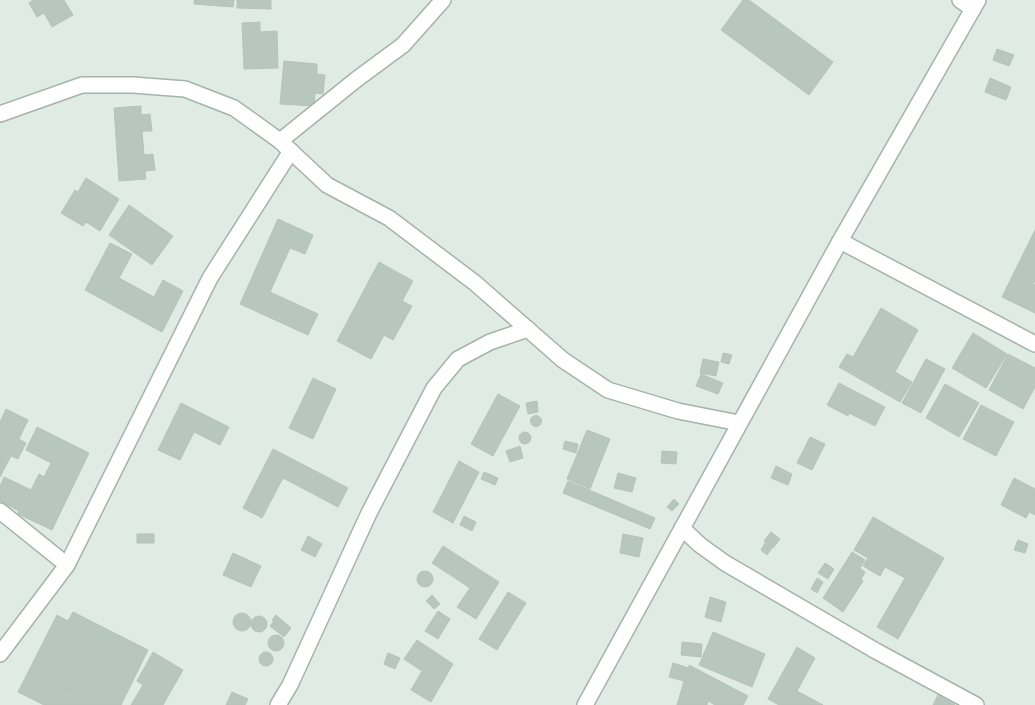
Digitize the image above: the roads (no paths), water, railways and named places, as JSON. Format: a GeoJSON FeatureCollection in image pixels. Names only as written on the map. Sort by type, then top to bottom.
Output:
{"type":"FeatureCollection","features":[{"type":"Feature","properties":{"kind":"street"},"geometry":{"type":"LineString","coordinates":[[2,647],[67,565],[210,278],[286,146],[357,80],[403,45],[443,0]]}},
{"type":"Feature","properties":{"kind":"street"},"geometry":{"type":"LineString","coordinates":[[585,705],[840,241],[976,4],[960,0]]}},
{"type":"Feature","properties":{"kind":"street"},"geometry":{"type":"LineString","coordinates":[[0,114],[82,85],[185,88],[234,108],[286,146],[328,185],[389,218],[476,283],[563,360],[608,390],[678,411],[739,423]]}},
{"type":"Feature","properties":{"kind":"street"},"geometry":{"type":"LineString","coordinates":[[840,241],[1035,344]]}},
{"type":"Feature","properties":{"kind":"street"},"geometry":{"type":"LineString","coordinates":[[278,705],[290,684],[369,513],[434,388],[458,359],[490,342],[528,329]]}},
{"type":"Feature","properties":{"kind":"street"},"geometry":{"type":"LineString","coordinates":[[0,511],[67,565]]}},
{"type":"Feature","properties":{"kind":"street"},"geometry":{"type":"LineString","coordinates":[[682,528],[700,546],[725,563],[876,651],[976,705]]}}]}
